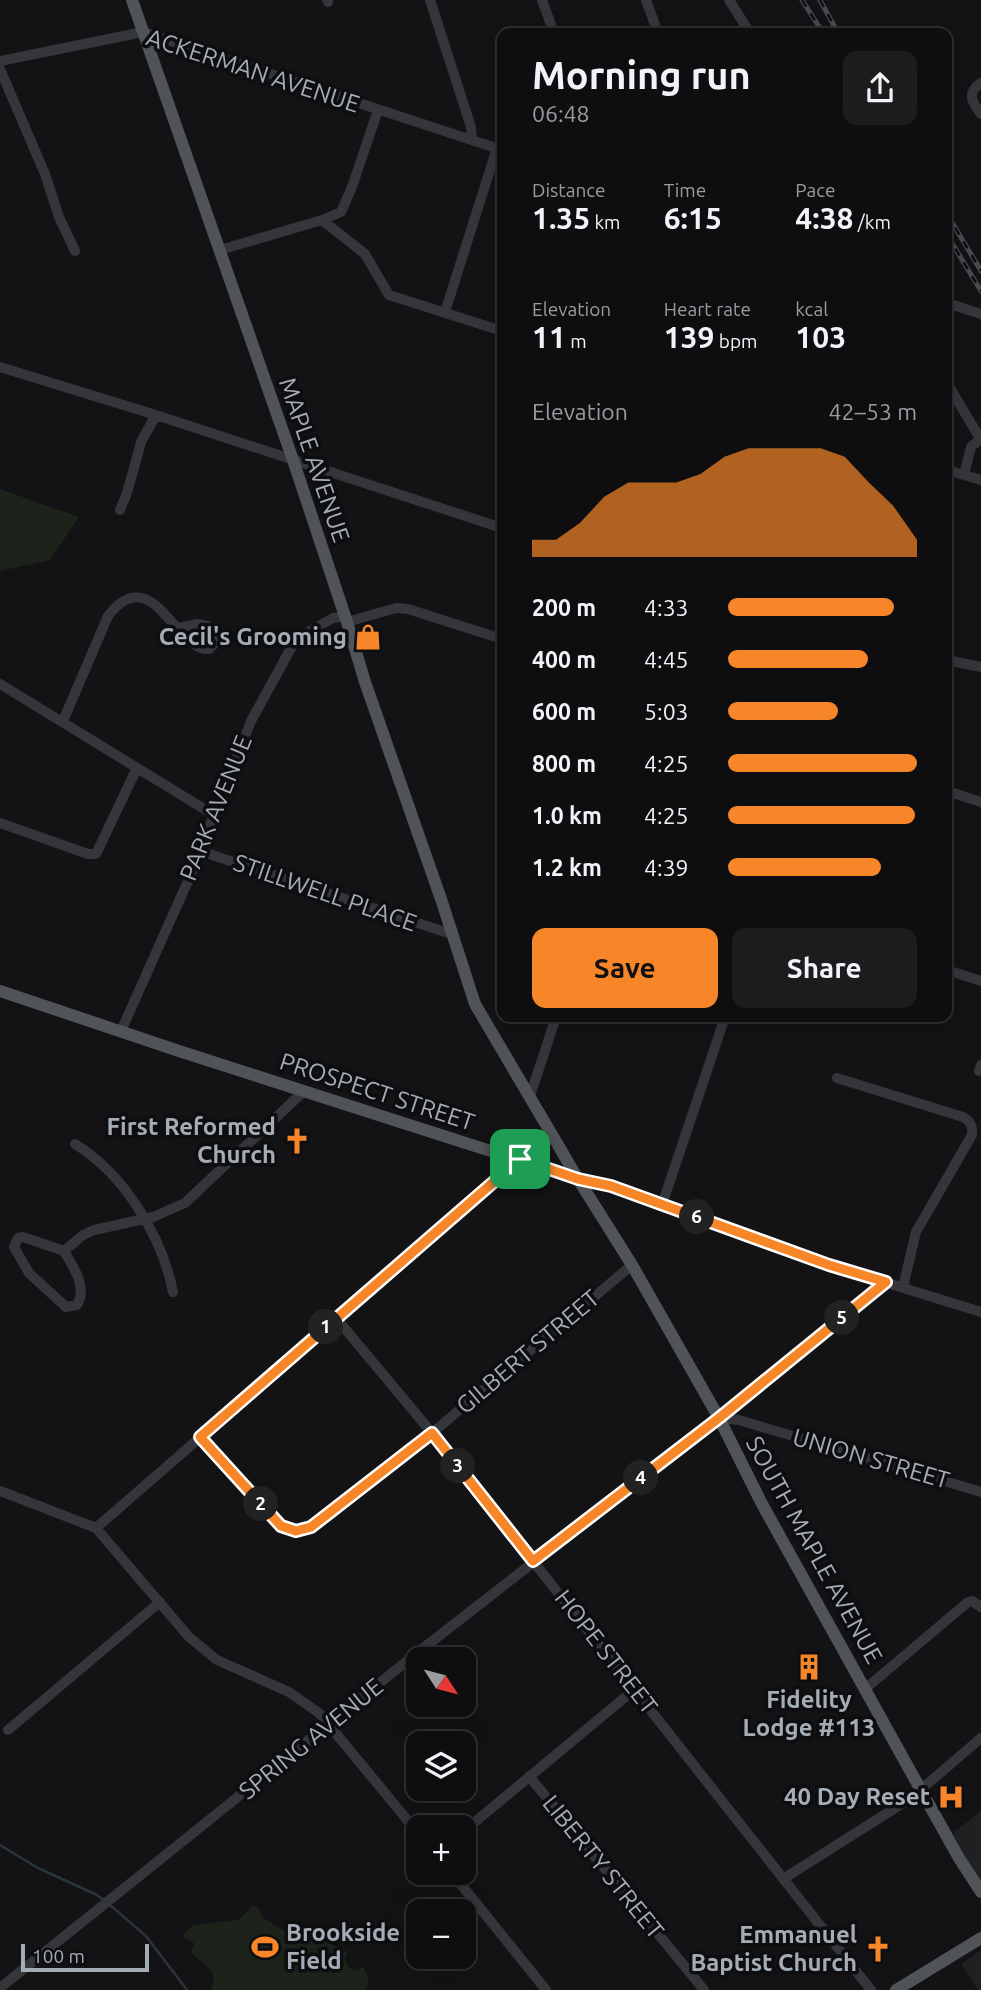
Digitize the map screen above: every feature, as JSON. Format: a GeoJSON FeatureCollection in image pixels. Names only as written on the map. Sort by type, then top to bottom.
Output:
{"type":"FeatureCollection","features":[{"type":"Feature","properties":{"kind":"main road","name":"MAPLE AVENUE"},"geometry":{"type":"LineString","coordinates":[[132,0],[293,460],[365,681],[442,899],[451,934]]}},
{"type":"Feature","properties":{"kind":"main road","name":"SOUTH MAPLE AVENUE"},"geometry":{"type":"LineString","coordinates":[[451,934],[475,1004],[632,1265],[719,1418],[762,1504],[920,1790],[981,1892]]}},
{"type":"Feature","properties":{"kind":"main road","name":"PROSPECT STREET"},"geometry":{"type":"LineString","coordinates":[[0,991],[578,1179]]}},
{"type":"Feature","properties":{"kind":"main road"},"geometry":{"type":"LineString","coordinates":[[896,1990],[981,1938]]}},
{"type":"Feature","properties":{"kind":"street"},"geometry":{"type":"LineString","coordinates":[[430,0],[471,127],[472,140]]}},
{"type":"Feature","properties":{"kind":"street"},"geometry":{"type":"LineString","coordinates":[[542,0],[552,28]]}},
{"type":"Feature","properties":{"kind":"street"},"geometry":{"type":"LineString","coordinates":[[646,0],[656,28]]}},
{"type":"Feature","properties":{"kind":"street"},"geometry":{"type":"LineString","coordinates":[[729,0],[747,28]]}},
{"type":"Feature","properties":{"kind":"street","name":"ACKERMAN AVENUE"},"geometry":{"type":"LineString","coordinates":[[0,61],[143,32],[497,148]]}},
{"type":"Feature","properties":{"kind":"street"},"geometry":{"type":"LineString","coordinates":[[0,69],[75,251]]}},
{"type":"Feature","properties":{"kind":"street"},"geometry":{"type":"LineString","coordinates":[[981,83],[972,91],[971,96],[981,114]]}},
{"type":"Feature","properties":{"kind":"street"},"geometry":{"type":"LineString","coordinates":[[220,250],[341,212],[378,110]]}},
{"type":"Feature","properties":{"kind":"street"},"geometry":{"type":"LineString","coordinates":[[445,312],[497,155]]}},
{"type":"Feature","properties":{"kind":"street"},"geometry":{"type":"LineString","coordinates":[[322,220],[365,254],[389,295],[497,329]]}},
{"type":"Feature","properties":{"kind":"street"},"geometry":{"type":"LineString","coordinates":[[952,304],[981,304]]}},
{"type":"Feature","properties":{"kind":"street"},"geometry":{"type":"LineString","coordinates":[[952,305],[981,314]]}},
{"type":"Feature","properties":{"kind":"street"},"geometry":{"type":"LineString","coordinates":[[0,367],[497,526]]}},
{"type":"Feature","properties":{"kind":"street"},"geometry":{"type":"LineString","coordinates":[[952,392],[981,439],[971,447],[964,474]]}},
{"type":"Feature","properties":{"kind":"street"},"geometry":{"type":"LineString","coordinates":[[120,510],[141,442],[156,415]]}},
{"type":"Feature","properties":{"kind":"street"},"geometry":{"type":"LineString","coordinates":[[952,471],[981,480]]}},
{"type":"Feature","properties":{"kind":"street"},"geometry":{"type":"LineString","coordinates":[[63,721],[113,609],[127,600],[144,599],[160,607],[178,628]]}},
{"type":"Feature","properties":{"kind":"street","name":"PARK AVENUE"},"geometry":{"type":"LineString","coordinates":[[121,1031],[200,851],[251,721],[296,639],[333,618],[346,619],[396,608],[408,609],[497,637]]}},
{"type":"Feature","properties":{"kind":"street"},"geometry":{"type":"LineString","coordinates":[[952,661],[981,667]]}},
{"type":"Feature","properties":{"kind":"street"},"geometry":{"type":"LineString","coordinates":[[0,684],[214,816]]}},
{"type":"Feature","properties":{"kind":"street"},"geometry":{"type":"LineString","coordinates":[[0,823],[89,854],[96,854],[137,768]]}},
{"type":"Feature","properties":{"kind":"street"},"geometry":{"type":"LineString","coordinates":[[952,793],[981,802]]}},
{"type":"Feature","properties":{"kind":"street","name":"STILLWELL PLACE"},"geometry":{"type":"LineString","coordinates":[[200,851],[451,934]]}},
{"type":"Feature","properties":{"kind":"street"},"geometry":{"type":"LineString","coordinates":[[952,972],[981,981]]}},
{"type":"Feature","properties":{"kind":"street"},"geometry":{"type":"LineString","coordinates":[[530,1096],[554,1022]]}},
{"type":"Feature","properties":{"kind":"street"},"geometry":{"type":"LineString","coordinates":[[662,1205],[723,1022]]}},
{"type":"Feature","properties":{"kind":"street"},"geometry":{"type":"LineString","coordinates":[[837,1078],[963,1117],[971,1123],[972,1135],[916,1232],[903,1287]]}},
{"type":"Feature","properties":{"kind":"street"},"geometry":{"type":"LineString","coordinates":[[64,1251],[83,1235],[94,1230],[146,1219],[185,1203],[304,1091]]}},
{"type":"Feature","properties":{"kind":"street"},"geometry":{"type":"LineString","coordinates":[[75,1144],[106,1169],[146,1219],[166,1264],[173,1292]]}},
{"type":"Feature","properties":{"kind":"street"},"geometry":{"type":"LineString","coordinates":[[96,1528],[520,1159]]}},
{"type":"Feature","properties":{"kind":"street","name":"PROSPECT STREET"},"geometry":{"type":"LineString","coordinates":[[578,1179],[611,1186],[829,1265],[981,1312]]}},
{"type":"Feature","properties":{"kind":"street"},"geometry":{"type":"LineString","coordinates":[[27,1237],[64,1251],[80,1285],[80,1300],[73,1307],[66,1307],[30,1273],[14,1247],[19,1238],[27,1237]]}},
{"type":"Feature","properties":{"kind":"street","name":"GILBERT STREET"},"geometry":{"type":"LineString","coordinates":[[200,1437],[276,1521],[296,1531],[311,1527],[432,1433],[632,1265]]}},
{"type":"Feature","properties":{"kind":"street","name":"SPRING AVENUE"},"geometry":{"type":"LineString","coordinates":[[0,1988],[533,1561],[719,1418],[886,1282]]}},
{"type":"Feature","properties":{"kind":"street","name":"HOPE STREET"},"geometry":{"type":"LineString","coordinates":[[336,1318],[432,1433],[871,1990]]}},
{"type":"Feature","properties":{"kind":"street","name":"UNION STREET"},"geometry":{"type":"LineString","coordinates":[[719,1418],[739,1420],[981,1492]]}},
{"type":"Feature","properties":{"kind":"street"},"geometry":{"type":"LineString","coordinates":[[0,1491],[96,1528],[201,1648],[231,1668],[289,1692],[329,1724],[406,1818]]}},
{"type":"Feature","properties":{"kind":"street"},"geometry":{"type":"LineString","coordinates":[[8,1730],[160,1602]]}},
{"type":"Feature","properties":{"kind":"street"},"geometry":{"type":"LineString","coordinates":[[865,1689],[968,1602],[978,1603],[981,1607]]}},
{"type":"Feature","properties":{"kind":"street"},"geometry":{"type":"LineString","coordinates":[[476,1821],[635,1689]]}},
{"type":"Feature","properties":{"kind":"street"},"geometry":{"type":"LineString","coordinates":[[783,1879],[899,1806],[981,1738]]}},
{"type":"Feature","properties":{"kind":"street","name":"LIBERTY STREET"},"geometry":{"type":"LineString","coordinates":[[529,1776],[704,1990]]}},
{"type":"Feature","properties":{"kind":"street"},"geometry":{"type":"LineString","coordinates":[[461,1885],[546,1990]]}},
{"type":"Feature","properties":{"kind":"shaded area"},"geometry":{"type":"Polygon","coordinates":[[[0,489],[79,517],[50,560],[0,571],[0,489]]]}},
{"type":"Feature","properties":{"kind":"shaded area"},"geometry":{"type":"Polygon","coordinates":[[[981,1811],[981,1888],[953,1833],[981,1811]]]}},
{"type":"Feature","properties":{"kind":"shaded area","name":"Brookside Field"},"geometry":{"type":"Polygon","coordinates":[[[253,1905],[259,1908],[262,1917],[287,1933],[311,1934],[347,1952],[345,1960],[349,1968],[358,1971],[362,1966],[367,1975],[368,1984],[365,1990],[210,1990],[214,1976],[207,1966],[191,1953],[194,1943],[182,1936],[193,1925],[239,1920],[253,1905]]]}},
{"type":"Feature","properties":{"kind":"shaded area"},"geometry":{"type":"Polygon","coordinates":[[[981,1950],[981,1990],[978,1990],[961,1964],[981,1950]]]}},
{"type":"Feature","properties":{"kind":"waterway"},"geometry":{"type":"LineString","coordinates":[[0,1845],[38,1868],[105,1901]]}},
{"type":"Feature","properties":{"kind":"waterway"},"geometry":{"type":"LineString","coordinates":[[110,1905],[146,1936],[187,1990]]}},
{"type":"Feature","properties":{"kind":"railway"},"geometry":{"type":"LineString","coordinates":[[802,0],[820,28]]}},
{"type":"Feature","properties":{"kind":"railway"},"geometry":{"type":"LineString","coordinates":[[820,0],[835,28]]}},
{"type":"Feature","properties":{"kind":"railway"},"geometry":{"type":"LineString","coordinates":[[952,222],[981,271]]}},
{"type":"Feature","properties":{"kind":"railway"},"geometry":{"type":"LineString","coordinates":[[952,243],[981,291]]}},
{"type":"Feature","properties":{"kind":"place","name":"Cecil's Grooming"},"geometry":{"type":"Point","coordinates":[368,637]}},
{"type":"Feature","properties":{"kind":"place","name":"First Reformed Church"},"geometry":{"type":"Point","coordinates":[297,1141]}},
{"type":"Feature","properties":{"kind":"place","name":"Fidelity Lodge #113"},"geometry":{"type":"Point","coordinates":[809,1667]}},
{"type":"Feature","properties":{"kind":"place","name":"40 Day Reset"},"geometry":{"type":"Point","coordinates":[951,1797]}},
{"type":"Feature","properties":{"kind":"place","name":"Brookside Field"},"geometry":{"type":"Point","coordinates":[265,1947]}},
{"type":"Feature","properties":{"kind":"place","name":"Emmanuel Baptist Church"},"geometry":{"type":"Point","coordinates":[878,1949]}},
{"type":"Feature","properties":{"kind":"route"},"geometry":{"type":"LineString","coordinates":[[520,1159],[578,1179],[611,1186],[829,1265],[886,1282],[719,1418],[533,1561],[432,1433],[311,1527],[296,1531],[281,1526],[200,1437],[520,1159]]}}]}
